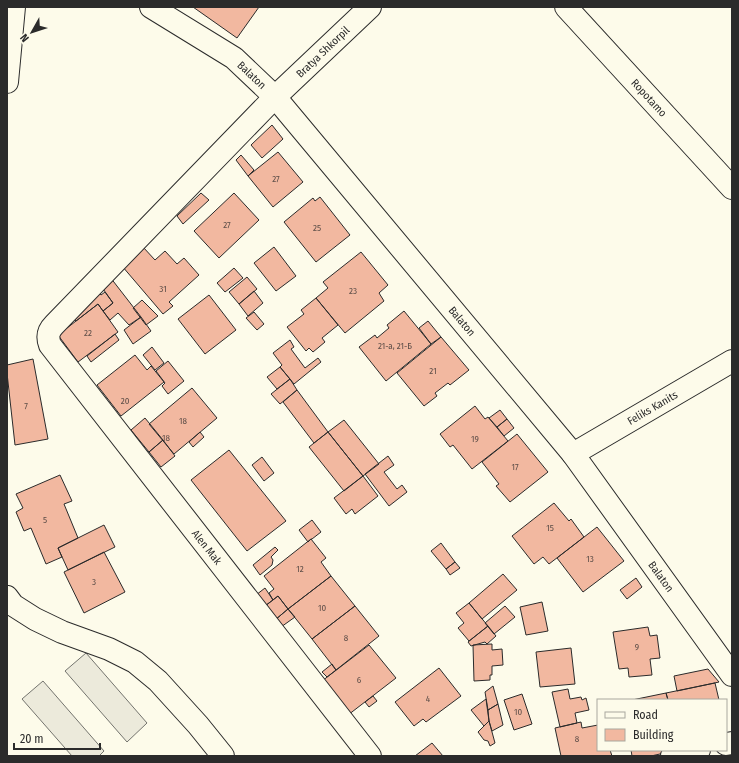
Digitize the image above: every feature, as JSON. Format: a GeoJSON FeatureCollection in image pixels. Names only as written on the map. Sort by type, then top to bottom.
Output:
{"type":"FeatureCollection","features":[{"type":"Feature","properties":{"kind":"street"},"geometry":{"type":"LineString","coordinates":[[7,82],[14,7]]}},
{"type":"Feature","properties":{"kind":"street","name":"Balaton"},"geometry":{"type":"LineString","coordinates":[[151,7],[234,58],[275,97],[573,454],[732,675]]}},
{"type":"Feature","properties":{"kind":"street","name":"Bratya Shkorpil"},"geometry":{"type":"LineString","coordinates":[[48,336],[54,325],[275,97],[370,7]]}},
{"type":"Feature","properties":{"kind":"street","name":"Ropotamo"},"geometry":{"type":"LineString","coordinates":[[566,7],[732,188]]}},
{"type":"Feature","properties":{"kind":"street","name":"Alen Mak"},"geometry":{"type":"LineString","coordinates":[[48,336],[50,345],[370,756]]}},
{"type":"Feature","properties":{"kind":"street","name":"Feliks Kanits"},"geometry":{"type":"LineString","coordinates":[[573,454],[732,361]]}},
{"type":"Feature","properties":{"kind":"street"},"geometry":{"type":"LineString","coordinates":[[7,597],[13,605],[35,619],[62,632],[109,649],[134,662],[158,681],[198,724],[223,756]]}},
{"type":"Feature","properties":{"kind":"street"},"geometry":{"type":"LineString","coordinates":[[672,756],[694,751]]}},
{"type":"Feature","properties":{"kind":"shaded area"},"geometry":{"type":"Polygon","coordinates":[[[86,653],[147,723],[127,742],[65,671],[86,653]]]}},
{"type":"Feature","properties":{"kind":"shaded area"},"geometry":{"type":"Polygon","coordinates":[[[43,681],[104,751],[99,756],[72,756],[22,699],[43,681]]]}},
{"type":"Feature","properties":{"kind":"building"},"geometry":{"type":"Polygon","coordinates":[[[193,7],[259,7],[237,38],[193,7]]]}},
{"type":"Feature","properties":{"kind":"building"},"geometry":{"type":"Polygon","coordinates":[[[272,125],[283,139],[262,158],[251,145],[272,125]]]}},
{"type":"Feature","properties":{"kind":"building"},"geometry":{"type":"Polygon","coordinates":[[[278,152],[303,182],[273,207],[248,176],[278,152]]]}},
{"type":"Feature","properties":{"kind":"building"},"geometry":{"type":"Polygon","coordinates":[[[241,155],[254,170],[248,176],[236,160],[241,155]]]}},
{"type":"Feature","properties":{"kind":"building"},"geometry":{"type":"Polygon","coordinates":[[[201,193],[209,200],[183,224],[177,216],[201,193]]]}},
{"type":"Feature","properties":{"kind":"building"},"geometry":{"type":"Polygon","coordinates":[[[234,193],[259,220],[219,258],[194,231],[234,193]]]}},
{"type":"Feature","properties":{"kind":"building"},"geometry":{"type":"Polygon","coordinates":[[[320,197],[350,235],[316,262],[284,222],[313,198],[315,201],[320,197]]]}},
{"type":"Feature","properties":{"kind":"building"},"geometry":{"type":"Polygon","coordinates":[[[143,247],[155,260],[165,251],[177,264],[184,258],[199,275],[169,302],[173,306],[163,314],[122,266],[143,247]]]}},
{"type":"Feature","properties":{"kind":"building"},"geometry":{"type":"Polygon","coordinates":[[[274,247],[296,276],[276,291],[254,263],[274,247]]]}},
{"type":"Feature","properties":{"kind":"building"},"geometry":{"type":"Polygon","coordinates":[[[361,252],[388,285],[379,293],[384,301],[345,333],[316,298],[328,288],[323,282],[361,252]]]}},
{"type":"Feature","properties":{"kind":"building"},"geometry":{"type":"Polygon","coordinates":[[[234,268],[243,278],[225,292],[217,283],[234,268]]]}},
{"type":"Feature","properties":{"kind":"building"},"geometry":{"type":"Polygon","coordinates":[[[110,277],[141,317],[129,325],[118,313],[110,320],[103,311],[113,303],[101,286],[110,277]]]}},
{"type":"Feature","properties":{"kind":"building"},"geometry":{"type":"Polygon","coordinates":[[[247,277],[257,289],[239,304],[229,292],[247,277]]]}},
{"type":"Feature","properties":{"kind":"building"},"geometry":{"type":"Polygon","coordinates":[[[97,290],[101,295],[105,292],[113,303],[103,311],[98,304],[76,321],[71,315],[97,290]]]}},
{"type":"Feature","properties":{"kind":"building"},"geometry":{"type":"Polygon","coordinates":[[[254,291],[263,303],[248,316],[239,304],[254,291]]]}},
{"type":"Feature","properties":{"kind":"building"},"geometry":{"type":"Polygon","coordinates":[[[209,295],[236,330],[205,354],[178,319],[209,295]]]}},
{"type":"Feature","properties":{"kind":"building"},"geometry":{"type":"Polygon","coordinates":[[[316,298],[338,325],[322,338],[325,342],[313,352],[309,348],[306,351],[287,327],[304,314],[301,310],[316,298]]]}},
{"type":"Feature","properties":{"kind":"building"},"geometry":{"type":"Polygon","coordinates":[[[142,300],[158,316],[146,325],[133,308],[142,300]]]}},
{"type":"Feature","properties":{"kind":"building"},"geometry":{"type":"Polygon","coordinates":[[[98,304],[118,332],[78,362],[58,335],[98,304]]]}},
{"type":"Feature","properties":{"kind":"building"},"geometry":{"type":"Polygon","coordinates":[[[404,311],[431,344],[386,381],[359,347],[375,335],[377,338],[389,328],[387,325],[404,311]]]}},
{"type":"Feature","properties":{"kind":"building"},"geometry":{"type":"Polygon","coordinates":[[[254,312],[264,324],[257,330],[246,318],[254,312]]]}},
{"type":"Feature","properties":{"kind":"building"},"geometry":{"type":"Polygon","coordinates":[[[141,317],[151,331],[133,344],[124,330],[141,317]]]}},
{"type":"Feature","properties":{"kind":"building"},"geometry":{"type":"Polygon","coordinates":[[[428,321],[441,337],[431,344],[419,328],[428,321]]]}},
{"type":"Feature","properties":{"kind":"building"},"geometry":{"type":"Polygon","coordinates":[[[115,334],[119,340],[91,362],[87,356],[115,334]]]}},
{"type":"Feature","properties":{"kind":"building"},"geometry":{"type":"Polygon","coordinates":[[[441,337],[469,370],[450,385],[448,383],[435,393],[437,396],[424,406],[397,373],[441,337]]]}},
{"type":"Feature","properties":{"kind":"building"},"geometry":{"type":"Polygon","coordinates":[[[290,340],[294,347],[291,349],[305,368],[318,358],[321,362],[294,384],[280,367],[282,365],[273,353],[290,340]]]}},
{"type":"Feature","properties":{"kind":"building"},"geometry":{"type":"Polygon","coordinates":[[[152,347],[164,363],[155,370],[143,355],[152,347]]]}},
{"type":"Feature","properties":{"kind":"building"},"geometry":{"type":"Polygon","coordinates":[[[135,355],[147,370],[151,366],[164,382],[121,416],[97,385],[135,355]]]}},
{"type":"Feature","properties":{"kind":"building"},"geometry":{"type":"Polygon","coordinates":[[[33,359],[48,439],[15,445],[7,365],[33,359]]]}},
{"type":"Feature","properties":{"kind":"building"},"geometry":{"type":"Polygon","coordinates":[[[168,361],[184,381],[168,394],[162,386],[165,383],[156,371],[168,361]]]}},
{"type":"Feature","properties":{"kind":"building"},"geometry":{"type":"Polygon","coordinates":[[[280,367],[290,379],[277,389],[267,377],[280,367]]]}},
{"type":"Feature","properties":{"kind":"building"},"geometry":{"type":"Polygon","coordinates":[[[290,379],[297,390],[280,404],[271,394],[290,379]]]}},
{"type":"Feature","properties":{"kind":"building"},"geometry":{"type":"Polygon","coordinates":[[[192,388],[217,418],[174,454],[149,424],[192,388]]]}},
{"type":"Feature","properties":{"kind":"building"},"geometry":{"type":"Polygon","coordinates":[[[297,390],[328,432],[314,443],[283,402],[297,390]]]}},
{"type":"Feature","properties":{"kind":"building"},"geometry":{"type":"Polygon","coordinates":[[[475,406],[485,419],[488,417],[508,441],[472,469],[453,445],[450,447],[440,434],[475,406]]]}},
{"type":"Feature","properties":{"kind":"building"},"geometry":{"type":"Polygon","coordinates":[[[500,410],[507,419],[497,427],[489,418],[500,410]]]}},
{"type":"Feature","properties":{"kind":"building"},"geometry":{"type":"Polygon","coordinates":[[[145,418],[163,440],[149,452],[131,430],[145,418]]]}},
{"type":"Feature","properties":{"kind":"building"},"geometry":{"type":"Polygon","coordinates":[[[507,419],[514,428],[504,436],[497,427],[507,419]]]}},
{"type":"Feature","properties":{"kind":"building"},"geometry":{"type":"Polygon","coordinates":[[[344,420],[379,464],[363,476],[328,432],[344,420]]]}},
{"type":"Feature","properties":{"kind":"building"},"geometry":{"type":"Polygon","coordinates":[[[200,432],[204,437],[193,447],[189,442],[200,432]]]}},
{"type":"Feature","properties":{"kind":"building"},"geometry":{"type":"Polygon","coordinates":[[[328,432],[363,476],[344,491],[309,447],[328,432]]]}},
{"type":"Feature","properties":{"kind":"building"},"geometry":{"type":"Polygon","coordinates":[[[517,434],[548,472],[510,502],[496,486],[499,484],[482,462],[517,434]]]}},
{"type":"Feature","properties":{"kind":"building"},"geometry":{"type":"Polygon","coordinates":[[[163,440],[175,456],[161,467],[149,452],[163,440]]]}},
{"type":"Feature","properties":{"kind":"building"},"geometry":{"type":"Polygon","coordinates":[[[229,450],[286,521],[247,551],[191,480],[229,450]]]}},
{"type":"Feature","properties":{"kind":"building"},"geometry":{"type":"Polygon","coordinates":[[[388,456],[394,465],[384,472],[397,489],[402,485],[407,492],[389,506],[365,474],[388,456]]]}},
{"type":"Feature","properties":{"kind":"building"},"geometry":{"type":"Polygon","coordinates":[[[262,457],[274,473],[264,481],[252,465],[262,457]]]}},
{"type":"Feature","properties":{"kind":"building"},"geometry":{"type":"Polygon","coordinates":[[[60,475],[72,501],[64,504],[78,538],[58,548],[62,557],[46,564],[31,528],[24,531],[16,512],[23,508],[16,494],[60,475]]]}},
{"type":"Feature","properties":{"kind":"building"},"geometry":{"type":"Polygon","coordinates":[[[363,476],[378,496],[355,514],[352,509],[346,514],[334,498],[363,476]]]}},
{"type":"Feature","properties":{"kind":"building"},"geometry":{"type":"Polygon","coordinates":[[[554,503],[569,521],[571,519],[584,537],[549,564],[543,557],[534,564],[512,536],[554,503]]]}},
{"type":"Feature","properties":{"kind":"building"},"geometry":{"type":"Polygon","coordinates":[[[312,520],[321,532],[308,542],[299,530],[312,520]]]}},
{"type":"Feature","properties":{"kind":"building"},"geometry":{"type":"Polygon","coordinates":[[[104,525],[115,547],[68,570],[58,548],[104,525]]]}},
{"type":"Feature","properties":{"kind":"building"},"geometry":{"type":"Polygon","coordinates":[[[597,527],[624,561],[583,592],[557,558],[597,527]]]}},
{"type":"Feature","properties":{"kind":"building"},"geometry":{"type":"Polygon","coordinates":[[[311,539],[326,558],[321,562],[331,576],[288,609],[278,596],[273,600],[269,593],[274,589],[264,576],[311,539]]]}},
{"type":"Feature","properties":{"kind":"building"},"geometry":{"type":"Polygon","coordinates":[[[441,543],[455,562],[446,569],[431,551],[441,543]]]}},
{"type":"Feature","properties":{"kind":"building"},"geometry":{"type":"Polygon","coordinates":[[[275,547],[278,550],[271,557],[273,560],[272,565],[260,575],[253,565],[275,547]]]}},
{"type":"Feature","properties":{"kind":"building"},"geometry":{"type":"Polygon","coordinates":[[[104,552],[125,592],[84,613],[64,572],[104,552]]]}},
{"type":"Feature","properties":{"kind":"building"},"geometry":{"type":"Polygon","coordinates":[[[455,562],[460,568],[450,575],[446,569],[455,562]]]}},
{"type":"Feature","properties":{"kind":"building"},"geometry":{"type":"Polygon","coordinates":[[[503,574],[517,590],[482,619],[469,603],[503,574]]]}},
{"type":"Feature","properties":{"kind":"building"},"geometry":{"type":"Polygon","coordinates":[[[331,576],[355,606],[312,639],[288,609],[331,576]]]}},
{"type":"Feature","properties":{"kind":"building"},"geometry":{"type":"Polygon","coordinates":[[[636,578],[642,587],[627,599],[620,590],[636,578]]]}},
{"type":"Feature","properties":{"kind":"building"},"geometry":{"type":"Polygon","coordinates":[[[265,588],[273,600],[265,606],[256,595],[265,588]]]}},
{"type":"Feature","properties":{"kind":"building"},"geometry":{"type":"Polygon","coordinates":[[[278,596],[288,609],[275,620],[265,606],[278,596]]]}},
{"type":"Feature","properties":{"kind":"building"},"geometry":{"type":"Polygon","coordinates":[[[542,602],[548,631],[526,635],[520,607],[542,602]]]}},
{"type":"Feature","properties":{"kind":"building"},"geometry":{"type":"Polygon","coordinates":[[[469,603],[488,626],[469,641],[458,628],[464,623],[456,613],[469,603]]]}},
{"type":"Feature","properties":{"kind":"building"},"geometry":{"type":"Polygon","coordinates":[[[355,606],[379,636],[336,670],[312,639],[355,606]]]}},
{"type":"Feature","properties":{"kind":"building"},"geometry":{"type":"Polygon","coordinates":[[[505,606],[515,617],[494,634],[485,623],[505,606]]]}},
{"type":"Feature","properties":{"kind":"building"},"geometry":{"type":"Polygon","coordinates":[[[288,609],[295,617],[281,627],[275,620],[288,609]]]}},
{"type":"Feature","properties":{"kind":"building"},"geometry":{"type":"Polygon","coordinates":[[[488,626],[496,636],[487,644],[485,642],[471,646],[468,642],[488,626]]]}},
{"type":"Feature","properties":{"kind":"building"},"geometry":{"type":"Polygon","coordinates":[[[648,627],[650,636],[657,635],[660,658],[650,659],[652,675],[629,677],[628,668],[619,669],[613,632],[648,627]]]}},
{"type":"Feature","properties":{"kind":"building"},"geometry":{"type":"Polygon","coordinates":[[[492,644],[492,650],[502,649],[503,665],[492,666],[492,675],[490,675],[490,680],[474,681],[473,645],[492,644]]]}},
{"type":"Feature","properties":{"kind":"building"},"geometry":{"type":"Polygon","coordinates":[[[369,645],[396,678],[348,715],[322,681],[369,645]]]}},
{"type":"Feature","properties":{"kind":"building"},"geometry":{"type":"Polygon","coordinates":[[[571,648],[575,684],[540,687],[536,652],[571,648]]]}},
{"type":"Feature","properties":{"kind":"building"},"geometry":{"type":"Polygon","coordinates":[[[332,664],[336,670],[327,677],[322,672],[332,664]]]}},
{"type":"Feature","properties":{"kind":"building"},"geometry":{"type":"Polygon","coordinates":[[[439,668],[461,696],[426,722],[423,719],[414,726],[395,702],[439,668]]]}},
{"type":"Feature","properties":{"kind":"building"},"geometry":{"type":"Polygon","coordinates":[[[708,669],[719,682],[677,691],[674,676],[708,669]]]}},
{"type":"Feature","properties":{"kind":"building"},"geometry":{"type":"Polygon","coordinates":[[[715,683],[719,699],[668,699],[666,693],[715,683]]]}},
{"type":"Feature","properties":{"kind":"building"},"geometry":{"type":"Polygon","coordinates":[[[493,686],[498,704],[488,710],[485,692],[493,686]]]}},
{"type":"Feature","properties":{"kind":"building"},"geometry":{"type":"Polygon","coordinates":[[[568,689],[570,699],[581,697],[582,700],[586,698],[589,710],[575,713],[577,723],[560,727],[552,692],[568,689]]]}},
{"type":"Feature","properties":{"kind":"building"},"geometry":{"type":"Polygon","coordinates":[[[666,693],[668,699],[637,699],[666,693]]]}},
{"type":"Feature","properties":{"kind":"building"},"geometry":{"type":"Polygon","coordinates":[[[522,694],[532,724],[514,730],[504,700],[522,694]]]}},
{"type":"Feature","properties":{"kind":"building"},"geometry":{"type":"Polygon","coordinates":[[[373,696],[377,701],[369,707],[365,702],[373,696]]]}},
{"type":"Feature","properties":{"kind":"building"},"geometry":{"type":"Polygon","coordinates":[[[486,699],[489,721],[484,726],[471,710],[486,699]]]}},
{"type":"Feature","properties":{"kind":"building"},"geometry":{"type":"Polygon","coordinates":[[[498,704],[503,725],[492,731],[488,710],[498,704]]]}},
{"type":"Feature","properties":{"kind":"building"},"geometry":{"type":"Polygon","coordinates":[[[489,721],[495,743],[490,746],[488,741],[484,740],[478,732],[489,721]]]}},
{"type":"Feature","properties":{"kind":"building"},"geometry":{"type":"Polygon","coordinates":[[[581,722],[582,728],[597,725],[597,751],[610,751],[612,756],[561,756],[555,728],[581,722]]]}},
{"type":"Feature","properties":{"kind":"building"},"geometry":{"type":"Polygon","coordinates":[[[432,743],[443,756],[415,756],[432,743]]]}},
{"type":"Feature","properties":{"kind":"building"},"geometry":{"type":"Polygon","coordinates":[[[631,751],[674,751],[651,756],[632,756],[631,751]]]}}]}
